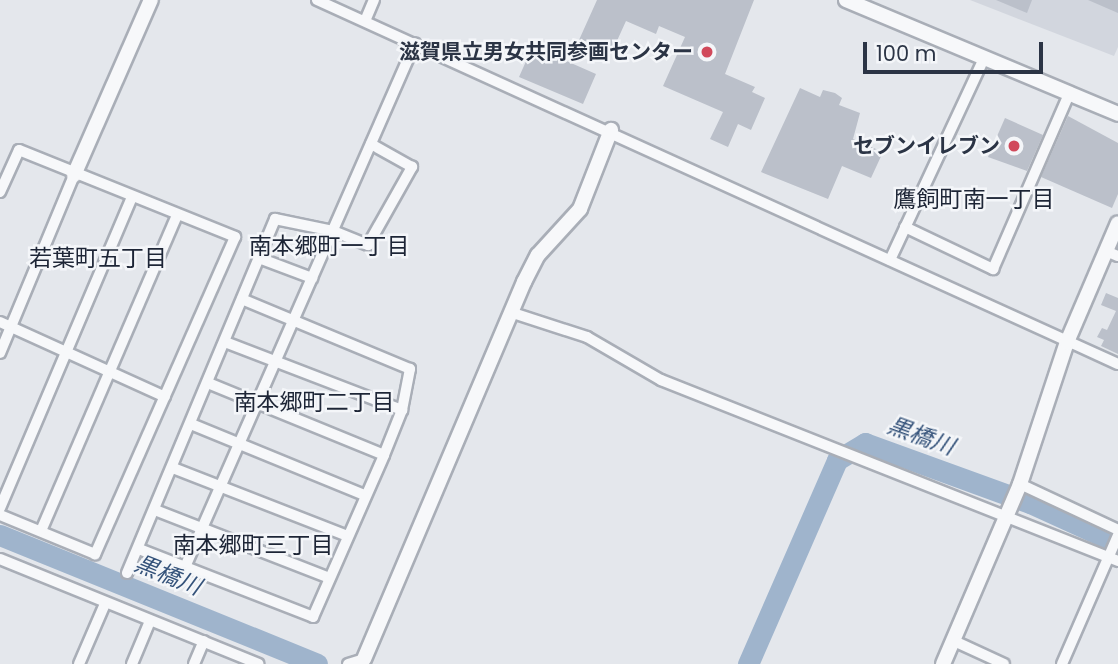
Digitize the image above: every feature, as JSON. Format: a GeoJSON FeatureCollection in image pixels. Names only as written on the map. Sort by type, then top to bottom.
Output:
{"type":"FeatureCollection","features":[{"type":"Feature","properties":{"kind":"street"},"geometry":{"type":"LineString","coordinates":[[0,353],[5,324],[151,0]]}},
{"type":"Feature","properties":{"kind":"street"},"geometry":{"type":"LineString","coordinates":[[317,0],[611,130],[1118,364]]}},
{"type":"Feature","properties":{"kind":"street"},"geometry":{"type":"LineString","coordinates":[[365,21],[374,0]]}},
{"type":"Feature","properties":{"kind":"street"},"geometry":{"type":"LineString","coordinates":[[846,0],[1118,114]]}},
{"type":"Feature","properties":{"kind":"street"},"geometry":{"type":"LineString","coordinates":[[185,567],[415,43]]}},
{"type":"Feature","properties":{"kind":"street"},"geometry":{"type":"LineString","coordinates":[[890,260],[984,58]]}},
{"type":"Feature","properties":{"kind":"street"},"geometry":{"type":"LineString","coordinates":[[905,228],[993,269],[1069,94]]}},
{"type":"Feature","properties":{"kind":"street"},"geometry":{"type":"LineString","coordinates":[[348,664],[364,659],[412,538],[538,255],[580,209],[611,130]]}},
{"type":"Feature","properties":{"kind":"street"},"geometry":{"type":"LineString","coordinates":[[127,573],[275,219],[333,231],[368,244],[412,167],[371,144]]}},
{"type":"Feature","properties":{"kind":"street"},"geometry":{"type":"LineString","coordinates":[[0,192],[19,150],[74,175],[235,237],[95,554],[0,514]]}},
{"type":"Feature","properties":{"kind":"street"},"geometry":{"type":"LineString","coordinates":[[0,508],[132,197]]}},
{"type":"Feature","properties":{"kind":"street"},"geometry":{"type":"LineString","coordinates":[[41,531],[177,215]]}},
{"type":"Feature","properties":{"kind":"street"},"geometry":{"type":"LineString","coordinates":[[943,664],[1020,484],[1067,342],[1112,253],[1118,223]]}},
{"type":"Feature","properties":{"kind":"street"},"geometry":{"type":"LineString","coordinates":[[259,258],[312,278]]}},
{"type":"Feature","properties":{"kind":"street"},"geometry":{"type":"LineString","coordinates":[[139,549],[313,617],[364,495],[384,455],[402,410],[410,369],[242,299]]}},
{"type":"Feature","properties":{"kind":"street"},"geometry":{"type":"LineString","coordinates":[[513,313],[587,337],[661,380],[1113,559]]}},
{"type":"Feature","properties":{"kind":"street"},"geometry":{"type":"LineString","coordinates":[[5,324],[164,397]]}},
{"type":"Feature","properties":{"kind":"street"},"geometry":{"type":"LineString","coordinates":[[225,342],[402,410]]}},
{"type":"Feature","properties":{"kind":"street"},"geometry":{"type":"LineString","coordinates":[[208,383],[384,455]]}},
{"type":"Feature","properties":{"kind":"street"},"geometry":{"type":"LineString","coordinates":[[191,424],[364,495]]}},
{"type":"Feature","properties":{"kind":"street"},"geometry":{"type":"LineString","coordinates":[[173,468],[347,536]]}},
{"type":"Feature","properties":{"kind":"street"},"geometry":{"type":"LineString","coordinates":[[1020,484],[1118,532],[1113,559],[1062,664]]}},
{"type":"Feature","properties":{"kind":"street"},"geometry":{"type":"LineString","coordinates":[[155,510],[329,578]]}},
{"type":"Feature","properties":{"kind":"street"},"geometry":{"type":"LineString","coordinates":[[0,559],[254,663]]}},
{"type":"Feature","properties":{"kind":"street"},"geometry":{"type":"LineString","coordinates":[[79,664],[105,604]]}},
{"type":"Feature","properties":{"kind":"street"},"geometry":{"type":"LineString","coordinates":[[132,664],[150,621]]}},
{"type":"Feature","properties":{"kind":"street"},"geometry":{"type":"LineString","coordinates":[[194,664],[204,641]]}},
{"type":"Feature","properties":{"kind":"street"},"geometry":{"type":"LineString","coordinates":[[954,641],[1004,664]]}},
{"type":"Feature","properties":{"kind":"shaded area"},"geometry":{"type":"Polygon","coordinates":[[[970,0],[1118,0],[1118,47],[1114,56],[970,0]]]}},
{"type":"Feature","properties":{"kind":"building","name":"滋賀県立男女共同参画センター"},"geometry":{"type":"Polygon","coordinates":[[[597,0],[754,0],[725,74],[755,87],[752,92],[765,98],[751,130],[738,124],[728,147],[710,139],[723,112],[663,86],[685,37],[659,26],[656,34],[626,21],[611,54],[579,40],[597,0]]]}},
{"type":"Feature","properties":{"kind":"building"},"geometry":{"type":"Polygon","coordinates":[[[996,0],[1032,0],[1027,13],[996,0]]]}},
{"type":"Feature","properties":{"kind":"building"},"geometry":{"type":"Polygon","coordinates":[[[1088,0],[1118,0],[1118,13],[1088,0]]]}},
{"type":"Feature","properties":{"kind":"building"},"geometry":{"type":"Polygon","coordinates":[[[535,41],[549,47],[546,52],[596,74],[583,104],[519,77],[535,41]]]}},
{"type":"Feature","properties":{"kind":"building"},"geometry":{"type":"Polygon","coordinates":[[[800,88],[820,97],[823,90],[835,93],[842,98],[839,105],[860,113],[853,139],[883,152],[871,178],[842,166],[828,199],[761,172],[800,88]]]}},
{"type":"Feature","properties":{"kind":"building"},"geometry":{"type":"Polygon","coordinates":[[[1068,116],[1118,143],[1118,194],[1112,208],[1041,177],[1068,116]]]}},
{"type":"Feature","properties":{"kind":"building","name":"セブンイレブン"},"geometry":{"type":"Polygon","coordinates":[[[1005,118],[1043,135],[1027,171],[988,157],[1005,118]]]}},
{"type":"Feature","properties":{"kind":"building"},"geometry":{"type":"Polygon","coordinates":[[[1106,293],[1118,298],[1118,354],[1101,346],[1104,340],[1097,337],[1102,328],[1107,330],[1116,311],[1101,305],[1106,293]]]}},
{"type":"Feature","properties":{"kind":"waterway","name":"黒橋川"},"geometry":{"type":"LineString","coordinates":[[748,664],[837,460],[865,443],[1030,503],[1118,543]]}},
{"type":"Feature","properties":{"kind":"waterway","name":"黒橋川"},"geometry":{"type":"LineString","coordinates":[[0,535],[317,664]]}},
{"type":"Feature","properties":{"kind":"place","name":"滋賀県立男女共同参画センター"},"geometry":{"type":"Point","coordinates":[707,52]}},
{"type":"Feature","properties":{"kind":"place","name":"セブンイレブン"},"geometry":{"type":"Point","coordinates":[1014,146]}},
{"type":"Feature","properties":{"kind":"district","name":"鷹飼町南一丁目"},"geometry":{"type":"Point","coordinates":[974,199]}},
{"type":"Feature","properties":{"kind":"district","name":"南本郷町一丁目"},"geometry":{"type":"Point","coordinates":[329,246]}},
{"type":"Feature","properties":{"kind":"district","name":"若葉町五丁目"},"geometry":{"type":"Point","coordinates":[98,258]}},
{"type":"Feature","properties":{"kind":"district","name":"南本郷町二丁目"},"geometry":{"type":"Point","coordinates":[314,402]}},
{"type":"Feature","properties":{"kind":"district","name":"南本郷町三丁目"},"geometry":{"type":"Point","coordinates":[253,545]}}]}
